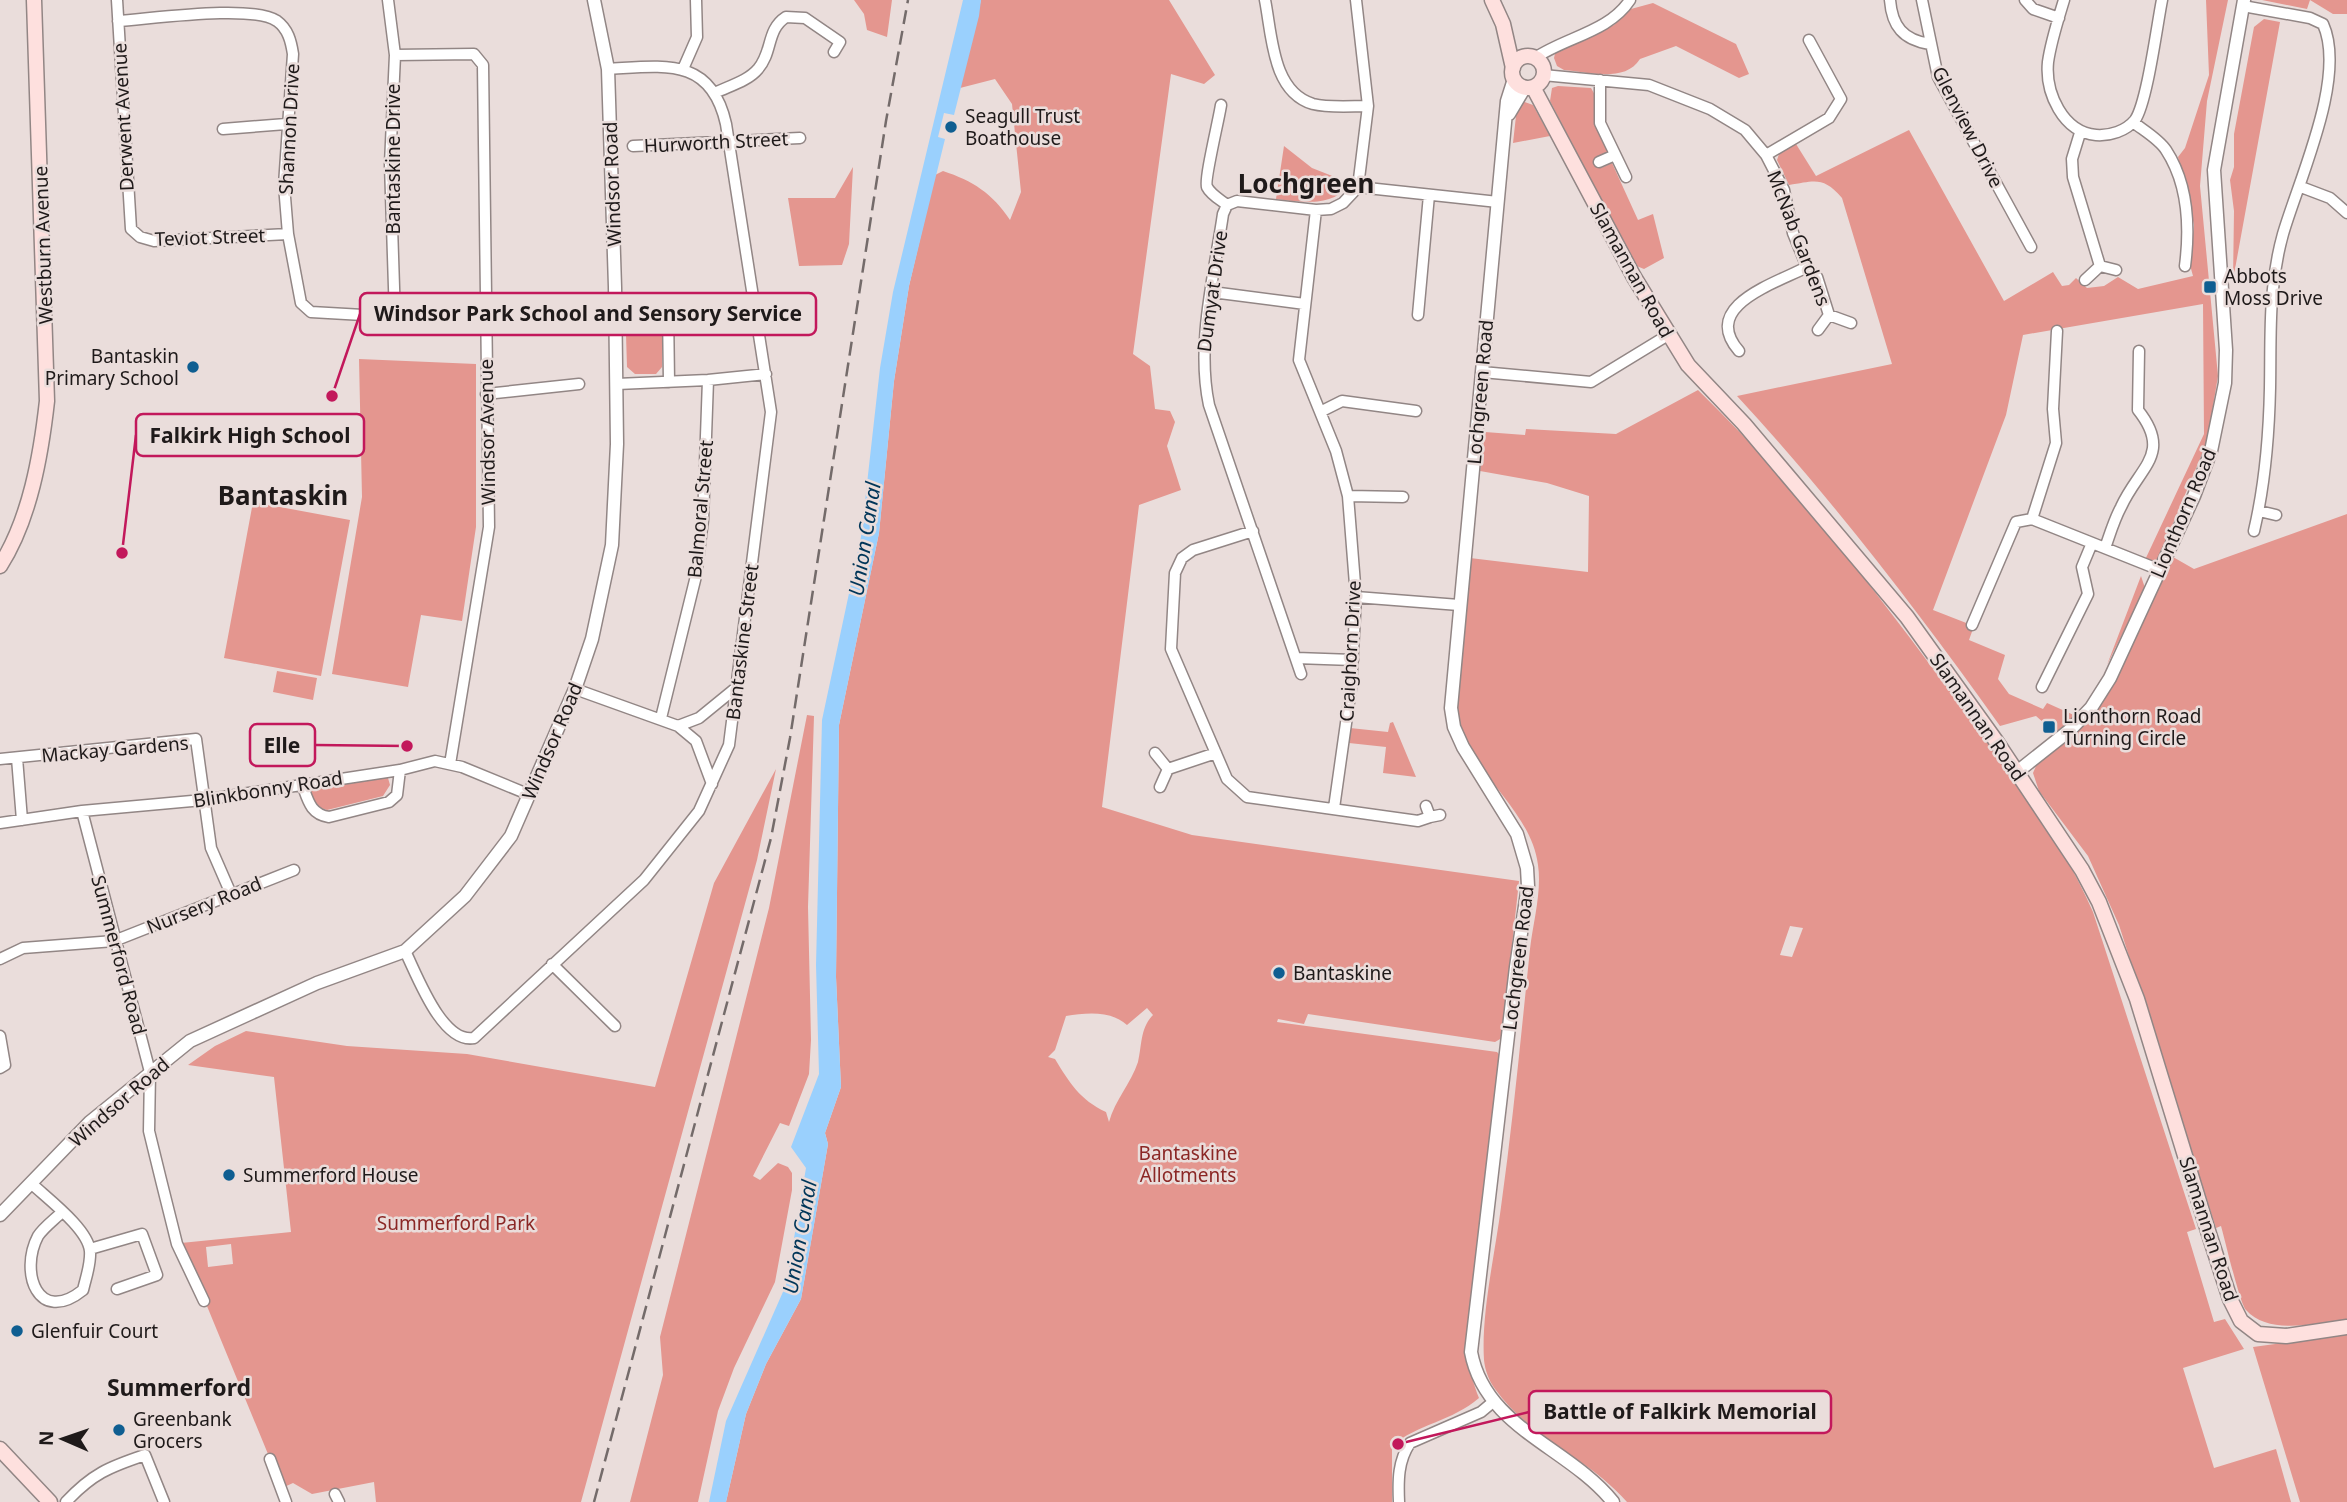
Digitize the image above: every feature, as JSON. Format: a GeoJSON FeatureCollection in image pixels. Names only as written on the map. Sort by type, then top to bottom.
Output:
{"type":"FeatureCollection","features":[{"type":"Feature","properties":{"kind":"main road","name":"Westburn Avenue"},"geometry":{"type":"LineString","coordinates":[[0,566],[21,516],[41,448],[47,401],[34,0]]}},
{"type":"Feature","properties":{"kind":"main road","name":"Slamannan Road"},"geometry":{"type":"LineString","coordinates":[[1492,0],[1503,24],[1521,80],[1688,365],[1744,424],[1907,617],[2018,772],[2066,844],[2099,902],[2137,999],[2213,1247],[2241,1321],[2259,1334],[2286,1336],[2347,1327]]}},
{"type":"Feature","properties":{"kind":"main road","name":"Slamannan Road"},"geometry":{"type":"LineString","coordinates":[[1503,24],[1542,65],[1543,75]]}},
{"type":"Feature","properties":{"kind":"main road"},"geometry":{"type":"LineString","coordinates":[[1532,57],[1518,59],[1521,80],[1543,75]]}},
{"type":"Feature","properties":{"kind":"main road"},"geometry":{"type":"LineString","coordinates":[[0,1449],[50,1502]]}},
{"type":"Feature","properties":{"kind":"street","name":"Derwent Avenue"},"geometry":{"type":"LineString","coordinates":[[117,0],[128,223],[134,233]]}},
{"type":"Feature","properties":{"kind":"street","name":"Bantaskine Drive"},"geometry":{"type":"LineString","coordinates":[[388,0],[395,55],[390,164],[395,318]]}},
{"type":"Feature","properties":{"kind":"street","name":"Windsor Road"},"geometry":{"type":"LineString","coordinates":[[0,1215],[90,1122],[191,1041],[317,983],[405,951],[456,905],[489,867],[511,836],[575,689],[592,639],[612,545],[617,384],[608,69],[594,0]]}},
{"type":"Feature","properties":{"kind":"street"},"geometry":{"type":"LineString","coordinates":[[683,69],[697,37],[696,0]]}},
{"type":"Feature","properties":{"kind":"street"},"geometry":{"type":"LineString","coordinates":[[1265,0],[1280,72],[1293,93],[1315,104],[1368,106]]}},
{"type":"Feature","properties":{"kind":"street"},"geometry":{"type":"LineString","coordinates":[[1356,0],[1368,106],[1358,187],[1498,202]]}},
{"type":"Feature","properties":{"kind":"street"},"geometry":{"type":"LineString","coordinates":[[1532,57],[1602,26],[1614,18],[1630,0]]}},
{"type":"Feature","properties":{"kind":"street"},"geometry":{"type":"LineString","coordinates":[[1890,0],[1897,28],[1907,38],[1930,44]]}},
{"type":"Feature","properties":{"kind":"street","name":"Glenview Drive"},"geometry":{"type":"LineString","coordinates":[[1922,0],[1938,77],[2031,247]]}},
{"type":"Feature","properties":{"kind":"street"},"geometry":{"type":"LineString","coordinates":[[2025,0],[2033,9],[2059,18]]}},
{"type":"Feature","properties":{"kind":"street"},"geometry":{"type":"LineString","coordinates":[[2064,0],[2048,66],[2051,88],[2062,115],[2080,132],[2107,135],[2133,122],[2139,113],[2162,0]]}},
{"type":"Feature","properties":{"kind":"street"},"geometry":{"type":"LineString","coordinates":[[2243,3],[2310,18],[2323,24],[2329,35],[2333,66],[2301,187],[2284,232],[2272,277],[2269,309],[2270,388],[2263,495],[2254,531]]}},
{"type":"Feature","properties":{"kind":"street","name":"Lionthorn Road"},"geometry":{"type":"LineString","coordinates":[[2018,772],[2070,730],[2091,708],[2110,678],[2211,451],[2221,409],[2226,350],[2214,170],[2243,3]]}},
{"type":"Feature","properties":{"kind":"street","name":"Shannon Drive"},"geometry":{"type":"LineString","coordinates":[[118,20],[246,13],[278,22],[290,37],[293,54],[286,124],[284,185],[288,234],[301,303],[312,312],[395,318]]}},
{"type":"Feature","properties":{"kind":"street"},"geometry":{"type":"LineString","coordinates":[[608,69],[671,66],[695,74],[715,93],[757,70],[764,61],[771,33],[777,23],[786,17],[805,18],[841,42],[834,52]]}},
{"type":"Feature","properties":{"kind":"street"},"geometry":{"type":"LineString","coordinates":[[1766,155],[1829,118],[1841,99],[1809,40]]}},
{"type":"Feature","properties":{"kind":"street","name":"Windsor Avenue"},"geometry":{"type":"LineString","coordinates":[[395,55],[474,54],[483,65],[489,527],[450,764]]}},
{"type":"Feature","properties":{"kind":"street","name":"McNab Gardens"},"geometry":{"type":"LineString","coordinates":[[1543,75],[1649,85],[1710,109],[1745,130],[1766,155],[1784,190],[1793,233],[1807,267],[1817,277],[1829,316]]}},
{"type":"Feature","properties":{"kind":"street","name":"Lochgreen Road"},"geometry":{"type":"LineString","coordinates":[[1521,80],[1506,120],[1451,708],[1454,727],[1463,747],[1517,834],[1527,868],[1528,886],[1472,1322],[1471,1352],[1476,1376],[1493,1402],[1613,1502]]}},
{"type":"Feature","properties":{"kind":"street"},"geometry":{"type":"LineString","coordinates":[[1600,80],[1600,123],[1626,177]]}},
{"type":"Feature","properties":{"kind":"street","name":"Bantaskine Street"},"geometry":{"type":"LineString","coordinates":[[405,951],[432,1007],[452,1033],[466,1040],[474,1038],[644,880],[699,811],[729,746],[771,412],[722,107],[715,93]]}},
{"type":"Feature","properties":{"kind":"street"},"geometry":{"type":"LineString","coordinates":[[1221,105],[1214,154],[1205,182],[1208,191],[1227,205]]}},
{"type":"Feature","properties":{"kind":"street"},"geometry":{"type":"LineString","coordinates":[[2133,122],[2166,149],[2183,190],[2190,229],[2185,266]]}},
{"type":"Feature","properties":{"kind":"street"},"geometry":{"type":"LineString","coordinates":[[223,129],[286,124]]}},
{"type":"Feature","properties":{"kind":"street"},"geometry":{"type":"LineString","coordinates":[[2080,132],[2072,159],[2073,177],[2100,266]]}},
{"type":"Feature","properties":{"kind":"street","name":"Hurworth Street"},"geometry":{"type":"LineString","coordinates":[[633,146],[800,138]]}},
{"type":"Feature","properties":{"kind":"street"},"geometry":{"type":"LineString","coordinates":[[1599,162],[1615,155]]}},
{"type":"Feature","properties":{"kind":"street","name":"Dumyat Drive"},"geometry":{"type":"LineString","coordinates":[[1301,674],[1209,405],[1203,378],[1212,292],[1223,214],[1227,205],[1237,201],[1316,210],[1331,209],[1343,202],[1358,187]]}},
{"type":"Feature","properties":{"kind":"street"},"geometry":{"type":"LineString","coordinates":[[2301,187],[2330,198],[2347,213]]}},
{"type":"Feature","properties":{"kind":"street"},"geometry":{"type":"LineString","coordinates":[[1418,316],[1429,195]]}},
{"type":"Feature","properties":{"kind":"street","name":"Craighorn Drive"},"geometry":{"type":"LineString","coordinates":[[1316,210],[1299,360],[1303,376],[1322,411],[1348,496],[1356,597],[1353,660],[1334,808]]}},
{"type":"Feature","properties":{"kind":"street","name":"Teviot Street"},"geometry":{"type":"LineString","coordinates":[[134,233],[154,241],[288,234]]}},
{"type":"Feature","properties":{"kind":"street"},"geometry":{"type":"LineString","coordinates":[[2100,266],[2116,270]]}},
{"type":"Feature","properties":{"kind":"street"},"geometry":{"type":"LineString","coordinates":[[2085,280],[2100,266]]}},
{"type":"Feature","properties":{"kind":"street"},"geometry":{"type":"LineString","coordinates":[[1740,351],[1730,340],[1726,329],[1731,310],[1748,297],[1807,267]]}},
{"type":"Feature","properties":{"kind":"street"},"geometry":{"type":"LineString","coordinates":[[1212,292],[1305,304]]}},
{"type":"Feature","properties":{"kind":"street"},"geometry":{"type":"LineString","coordinates":[[667,310],[669,382]]}},
{"type":"Feature","properties":{"kind":"street","name":"McNab Gardens"},"geometry":{"type":"LineString","coordinates":[[1829,316],[1850,323]]}},
{"type":"Feature","properties":{"kind":"street","name":"McNab Gardens"},"geometry":{"type":"LineString","coordinates":[[1818,330],[1829,316]]}},
{"type":"Feature","properties":{"kind":"street"},"geometry":{"type":"LineString","coordinates":[[395,318],[485,322]]}},
{"type":"Feature","properties":{"kind":"street"},"geometry":{"type":"LineString","coordinates":[[2032,519],[2056,443],[2053,410],[2057,331]]}},
{"type":"Feature","properties":{"kind":"street"},"geometry":{"type":"LineString","coordinates":[[1482,372],[1591,382],[1668,335]]}},
{"type":"Feature","properties":{"kind":"street"},"geometry":{"type":"LineString","coordinates":[[2105,548],[2122,504],[2132,491],[2153,450],[2153,429],[2138,410],[2139,351]]}},
{"type":"Feature","properties":{"kind":"street"},"geometry":{"type":"LineString","coordinates":[[617,384],[708,380],[766,374]]}},
{"type":"Feature","properties":{"kind":"street"},"geometry":{"type":"LineString","coordinates":[[2042,374],[2056,374]]}},
{"type":"Feature","properties":{"kind":"street","name":"Balmoral Street"},"geometry":{"type":"LineString","coordinates":[[661,718],[696,576],[703,520],[708,380]]}},
{"type":"Feature","properties":{"kind":"street"},"geometry":{"type":"LineString","coordinates":[[486,394],[579,384]]}},
{"type":"Feature","properties":{"kind":"street"},"geometry":{"type":"LineString","coordinates":[[1322,411],[1342,401],[1416,411]]}},
{"type":"Feature","properties":{"kind":"street"},"geometry":{"type":"LineString","coordinates":[[1348,496],[1403,497]]}},
{"type":"Feature","properties":{"kind":"street"},"geometry":{"type":"LineString","coordinates":[[2259,511],[2276,515]]}},
{"type":"Feature","properties":{"kind":"street"},"geometry":{"type":"LineString","coordinates":[[1972,625],[2016,522],[2032,519],[2160,570]]}},
{"type":"Feature","properties":{"kind":"street"},"geometry":{"type":"LineString","coordinates":[[1253,531],[1194,550],[1182,558],[1175,573],[1171,649],[1227,779],[1236,790],[1247,797],[1418,821],[1432,813]]}},
{"type":"Feature","properties":{"kind":"street"},"geometry":{"type":"LineString","coordinates":[[2042,687],[2088,594],[2082,567],[2092,543]]}},
{"type":"Feature","properties":{"kind":"street"},"geometry":{"type":"LineString","coordinates":[[1356,597],[1459,606]]}},
{"type":"Feature","properties":{"kind":"street"},"geometry":{"type":"LineString","coordinates":[[1296,658],[1353,660]]}},
{"type":"Feature","properties":{"kind":"street"},"geometry":{"type":"LineString","coordinates":[[678,726],[699,718],[737,687]]}},
{"type":"Feature","properties":{"kind":"street"},"geometry":{"type":"LineString","coordinates":[[575,689],[678,726],[696,741],[712,784]]}},
{"type":"Feature","properties":{"kind":"street","name":"Mackay Gardens"},"geometry":{"type":"LineString","coordinates":[[0,760],[196,739],[203,800]]}},
{"type":"Feature","properties":{"kind":"street"},"geometry":{"type":"LineString","coordinates":[[1155,753],[1168,769]]}},
{"type":"Feature","properties":{"kind":"street"},"geometry":{"type":"LineString","coordinates":[[1160,787],[1168,769],[1216,753]]}},
{"type":"Feature","properties":{"kind":"street","name":"Mackay Gardens"},"geometry":{"type":"LineString","coordinates":[[17,758],[22,820]]}},
{"type":"Feature","properties":{"kind":"street","name":"Blinkbonny Road"},"geometry":{"type":"LineString","coordinates":[[0,823],[82,811],[203,800],[400,770],[435,761],[450,764],[530,795]]}},
{"type":"Feature","properties":{"kind":"street"},"geometry":{"type":"LineString","coordinates":[[302,784],[311,809],[329,817],[388,802],[397,795],[400,770]]}},
{"type":"Feature","properties":{"kind":"street"},"geometry":{"type":"LineString","coordinates":[[203,800],[211,848],[231,894]]}},
{"type":"Feature","properties":{"kind":"street","name":"Summerford Road"},"geometry":{"type":"LineString","coordinates":[[82,811],[150,1072],[149,1131],[177,1244],[204,1301]]}},
{"type":"Feature","properties":{"kind":"street","name":"Nursery Road"},"geometry":{"type":"LineString","coordinates":[[0,959],[23,948],[114,942],[294,870]]}},
{"type":"Feature","properties":{"kind":"street"},"geometry":{"type":"LineString","coordinates":[[552,964],[615,1027]]}},
{"type":"Feature","properties":{"kind":"street"},"geometry":{"type":"LineString","coordinates":[[0,1036],[5,1065],[0,1068]]}},
{"type":"Feature","properties":{"kind":"street"},"geometry":{"type":"LineString","coordinates":[[32,1184],[62,1212],[84,1234],[90,1249],[83,1290],[71,1300],[55,1304],[42,1299],[33,1287],[35,1244],[39,1234],[62,1212]]}},
{"type":"Feature","properties":{"kind":"street"},"geometry":{"type":"LineString","coordinates":[[90,1249],[134,1234],[142,1234],[163,1274],[117,1289]]}},
{"type":"Feature","properties":{"kind":"street"},"geometry":{"type":"LineString","coordinates":[[1399,1502],[1399,1469],[1403,1453],[1410,1443],[1480,1412],[1493,1402]]}},
{"type":"Feature","properties":{"kind":"street"},"geometry":{"type":"LineString","coordinates":[[72,1500],[102,1470],[145,1455],[164,1502]]}},
{"type":"Feature","properties":{"kind":"street"},"geometry":{"type":"LineString","coordinates":[[270,1459],[286,1502]]}},
{"type":"Feature","properties":{"kind":"green space"},"geometry":{"type":"Polygon","coordinates":[[[854,0],[892,0],[887,37],[867,30],[864,14],[854,0]]]}},
{"type":"Feature","properties":{"kind":"green space","name":"Bantaskine Allotments"},"geometry":{"type":"Polygon","coordinates":[[[981,0],[1169,0],[1215,75],[1204,84],[1171,74],[1133,354],[1150,366],[1155,409],[1170,411],[1175,422],[1167,446],[1181,490],[1139,505],[1102,807],[1192,835],[1519,881],[1502,1038],[1495,1042],[1308,1014],[1304,1024],[1278,1019],[1277,1022],[1497,1052],[1503,1059],[1468,1325],[1469,1362],[1479,1398],[1458,1412],[1412,1432],[1392,1446],[1392,1502],[726,1502],[746,1414],[766,1364],[801,1299],[828,1144],[825,1133],[841,1087],[836,977],[839,725],[879,533],[894,381],[909,286],[935,175],[943,171],[973,184],[989,195],[1010,220],[1021,192],[1012,104],[995,79],[960,88],[981,0]],[[1147,1008],[1127,1025],[1106,1015],[1066,1016],[1055,1050],[1048,1057],[1055,1059],[1082,1096],[1106,1112],[1109,1122],[1135,1070],[1144,1031],[1153,1015],[1147,1008]]]}},
{"type":"Feature","properties":{"kind":"green space"},"geometry":{"type":"Polygon","coordinates":[[[2206,0],[2228,0],[2207,101],[2200,186],[2218,376],[2207,442],[2159,557],[2155,561],[2145,560],[2204,434],[2203,304],[2023,335],[2006,415],[1933,610],[1974,626],[1969,640],[2005,655],[1998,679],[2009,694],[2043,709],[2047,703],[2076,716],[2059,731],[2053,731],[2036,716],[2000,726],[1874,557],[1807,475],[1737,396],[1892,364],[1842,198],[1824,183],[1789,185],[1777,160],[1779,154],[1796,144],[1816,176],[1909,130],[2004,301],[2053,272],[2062,286],[2069,285],[2076,278],[2087,288],[2104,286],[2118,277],[2138,289],[2193,276],[2190,265],[2194,225],[2178,157],[2185,148],[2209,75],[2206,0]]]}},
{"type":"Feature","properties":{"kind":"green space"},"geometry":{"type":"Polygon","coordinates":[[[2262,0],[2310,0],[2307,9],[2262,0]]]}},
{"type":"Feature","properties":{"kind":"green space"},"geometry":{"type":"Polygon","coordinates":[[[2310,0],[2347,0],[2347,14],[2333,14],[2310,0]]]}},
{"type":"Feature","properties":{"kind":"green space"},"geometry":{"type":"Polygon","coordinates":[[[1653,3],[1736,44],[1749,74],[1739,78],[1676,46],[1640,59],[1625,71],[1616,74],[1564,70],[1557,66],[1554,58],[1556,49],[1614,25],[1631,9],[1653,3]]]}},
{"type":"Feature","properties":{"kind":"green space"},"geometry":{"type":"Polygon","coordinates":[[[2264,19],[2280,22],[2233,280],[2234,211],[2230,180],[2234,167],[2234,134],[2254,27],[2264,19]]]}},
{"type":"Feature","properties":{"kind":"green space"},"geometry":{"type":"Polygon","coordinates":[[[1552,88],[1591,88],[1595,95],[1594,124],[1609,154],[1597,160],[1601,168],[1612,163],[1638,220],[1653,214],[1664,258],[1644,269],[1634,265],[1550,101],[1552,88]]]}},
{"type":"Feature","properties":{"kind":"green space"},"geometry":{"type":"Polygon","coordinates":[[[1522,101],[1533,105],[1550,136],[1513,143],[1517,107],[1522,101]]]}},
{"type":"Feature","properties":{"kind":"green space"},"geometry":{"type":"Polygon","coordinates":[[[1284,146],[1312,168],[1350,183],[1343,191],[1326,200],[1307,202],[1276,199],[1284,146]]]}},
{"type":"Feature","properties":{"kind":"green space"},"geometry":{"type":"Polygon","coordinates":[[[853,167],[849,244],[842,265],[799,266],[788,198],[835,198],[853,167]]]}},
{"type":"Feature","properties":{"kind":"green space"},"geometry":{"type":"Polygon","coordinates":[[[662,301],[662,367],[656,374],[635,374],[627,367],[625,302],[662,301]]]}},
{"type":"Feature","properties":{"kind":"green space"},"geometry":{"type":"Polygon","coordinates":[[[359,359],[476,364],[476,527],[462,621],[421,615],[408,687],[332,674],[362,497],[359,359]]]}},
{"type":"Feature","properties":{"kind":"green space"},"geometry":{"type":"Polygon","coordinates":[[[1698,390],[1764,458],[1856,568],[1985,737],[2044,822],[2093,912],[2196,1229],[2187,1232],[2214,1322],[2225,1319],[2244,1349],[2183,1368],[2214,1468],[2276,1449],[2291,1502],[1627,1502],[1612,1486],[1525,1421],[1493,1386],[1484,1360],[1485,1323],[1509,1143],[1539,875],[1533,844],[1511,806],[1471,751],[1456,708],[1470,558],[1588,572],[1589,496],[1547,483],[1480,471],[1485,432],[1525,435],[1526,429],[1616,434],[1698,390]],[[1790,926],[1780,955],[1792,957],[1803,928],[1790,926]]]}},
{"type":"Feature","properties":{"kind":"green space"},"geometry":{"type":"Polygon","coordinates":[[[253,502],[350,520],[321,676],[224,658],[253,502]]]}},
{"type":"Feature","properties":{"kind":"green space"},"geometry":{"type":"Polygon","coordinates":[[[2347,514],[2347,1319],[2308,1325],[2280,1325],[2256,1318],[2243,1305],[2221,1226],[2216,1228],[2119,925],[2088,856],[2039,791],[2033,773],[2036,766],[2092,718],[2120,671],[2173,557],[2194,569],[2347,514]]]}},
{"type":"Feature","properties":{"kind":"green space"},"geometry":{"type":"Polygon","coordinates":[[[2141,576],[2145,588],[2107,665],[2141,576]]]}},
{"type":"Feature","properties":{"kind":"green space"},"geometry":{"type":"Polygon","coordinates":[[[277,671],[317,678],[313,700],[273,692],[277,671]]]}},
{"type":"Feature","properties":{"kind":"green space"},"geometry":{"type":"Polygon","coordinates":[[[807,715],[814,716],[808,907],[811,1040],[809,1074],[789,1126],[780,1123],[753,1176],[760,1180],[778,1163],[788,1167],[792,1173],[792,1190],[775,1282],[734,1368],[718,1411],[698,1502],[630,1502],[663,1375],[660,1337],[769,908],[807,715]]]}},
{"type":"Feature","properties":{"kind":"green space"},"geometry":{"type":"Polygon","coordinates":[[[1393,722],[1416,777],[1383,773],[1386,747],[1349,743],[1350,728],[1388,732],[1390,723],[1393,722]]]}},
{"type":"Feature","properties":{"kind":"green space","name":"Summerford Park"},"geometry":{"type":"Polygon","coordinates":[[[776,769],[757,860],[581,1502],[376,1502],[374,1482],[312,1494],[293,1483],[282,1488],[181,1243],[291,1232],[274,1077],[188,1065],[215,1046],[246,1031],[347,1046],[467,1054],[655,1087],[714,883],[776,769]],[[231,1244],[206,1247],[208,1267],[233,1264],[231,1244]]]}},
{"type":"Feature","properties":{"kind":"green space"},"geometry":{"type":"Polygon","coordinates":[[[383,775],[388,778],[390,785],[383,796],[327,810],[315,806],[308,788],[383,775]]]}},
{"type":"Feature","properties":{"kind":"green space"},"geometry":{"type":"Polygon","coordinates":[[[2347,1334],[2347,1502],[2300,1502],[2253,1347],[2347,1334]]]}},
{"type":"Feature","properties":{"kind":"water","name":"Union Canal"},"geometry":{"type":"Polygon","coordinates":[[[963,0],[981,0],[979,16],[954,115],[944,113],[938,137],[945,139],[909,286],[894,381],[879,533],[839,725],[836,977],[841,1087],[825,1133],[828,1144],[801,1299],[766,1364],[746,1414],[726,1502],[709,1502],[726,1421],[786,1285],[806,1168],[791,1147],[819,1074],[816,965],[822,720],[861,537],[880,368],[893,292],[963,0]]]}},
{"type":"Feature","properties":{"kind":"railway"},"geometry":{"type":"LineString","coordinates":[[594,1502],[771,838],[790,738],[886,121],[908,0]]}},
{"type":"Feature","properties":{"kind":"place","name":"Seagull Trust Boathouse"},"geometry":{"type":"Point","coordinates":[951,127]}},
{"type":"Feature","properties":{"kind":"place","name":"Abbots Moss Drive"},"geometry":{"type":"Point","coordinates":[2210,287]}},
{"type":"Feature","properties":{"kind":"place","name":"Bantaskin Primary School"},"geometry":{"type":"Point","coordinates":[193,367]}},
{"type":"Feature","properties":{"kind":"place","name":"Windsor Park School and Sensory Service"},"geometry":{"type":"Point","coordinates":[332,396]}},
{"type":"Feature","properties":{"kind":"place","name":"Falkirk High School"},"geometry":{"type":"Point","coordinates":[122,553]}},
{"type":"Feature","properties":{"kind":"place","name":"Lionthorn Road Turning Circle"},"geometry":{"type":"Point","coordinates":[2049,727]}},
{"type":"Feature","properties":{"kind":"place","name":"Elle"},"geometry":{"type":"Point","coordinates":[407,746]}},
{"type":"Feature","properties":{"kind":"place","name":"Bantaskine"},"geometry":{"type":"Point","coordinates":[1279,973]}},
{"type":"Feature","properties":{"kind":"place","name":"Summerford House"},"geometry":{"type":"Point","coordinates":[229,1175]}},
{"type":"Feature","properties":{"kind":"place","name":"Glenfuir Court"},"geometry":{"type":"Point","coordinates":[17,1331]}},
{"type":"Feature","properties":{"kind":"place","name":"Greenbank Grocers"},"geometry":{"type":"Point","coordinates":[119,1430]}},
{"type":"Feature","properties":{"kind":"place","name":"Battle of Falkirk Memorial"},"geometry":{"type":"Point","coordinates":[1398,1444]}},
{"type":"Feature","properties":{"kind":"district","name":"Lochgreen"},"geometry":{"type":"Point","coordinates":[1306,183]}},
{"type":"Feature","properties":{"kind":"district","name":"Bantaskin"},"geometry":{"type":"Point","coordinates":[283,495]}},
{"type":"Feature","properties":{"kind":"district","name":"Summerford"},"geometry":{"type":"Point","coordinates":[179,1387]}}]}
